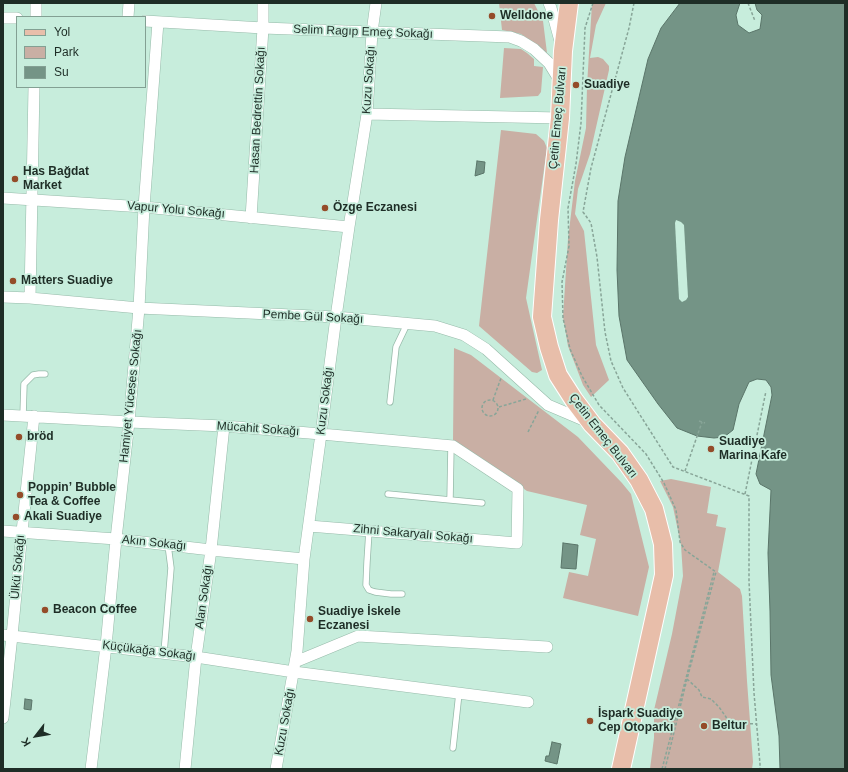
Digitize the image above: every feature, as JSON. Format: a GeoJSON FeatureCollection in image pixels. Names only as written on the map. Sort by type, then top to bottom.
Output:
{"type":"FeatureCollection","features":[{"type":"Feature","properties":{"kind":"main road","name":"Çetin Emeç Bulvarı"},"geometry":{"type":"LineString","coordinates":[[569,3],[563,51],[560,118],[549,220],[542,318],[558,375],[592,424],[620,453],[639,480],[654,509],[662,544],[664,575],[621,769]]}},
{"type":"Feature","properties":{"kind":"street"},"geometry":{"type":"LineString","coordinates":[[36,3],[36,16]]}},
{"type":"Feature","properties":{"kind":"street"},"geometry":{"type":"LineString","coordinates":[[128,16],[129,3]]}},
{"type":"Feature","properties":{"kind":"street","name":"Hasan Bedrettin Sokağı"},"geometry":{"type":"LineString","coordinates":[[251,218],[263,28],[263,3]]}},
{"type":"Feature","properties":{"kind":"street","name":"Kuzu Sokağı"},"geometry":{"type":"LineString","coordinates":[[276,769],[297,652],[304,559],[336,317],[367,114],[372,32],[376,3]]}},
{"type":"Feature","properties":{"kind":"street"},"geometry":{"type":"LineString","coordinates":[[549,3],[563,51]]}},
{"type":"Feature","properties":{"kind":"street"},"geometry":{"type":"LineString","coordinates":[[3,18],[16,18]]}},
{"type":"Feature","properties":{"kind":"street","name":"Selim Ragıp Emeç Sokağı"},"geometry":{"type":"LineString","coordinates":[[146,21],[263,28],[510,37],[521,41],[534,49],[549,63],[561,84]]}},
{"type":"Feature","properties":{"kind":"street","name":"Hamiyet Yüceses Sokağı"},"geometry":{"type":"LineString","coordinates":[[91,769],[106,646],[129,422],[139,308],[144,206],[158,22]]}},
{"type":"Feature","properties":{"kind":"street"},"geometry":{"type":"LineString","coordinates":[[30,298],[34,88]]}},
{"type":"Feature","properties":{"kind":"street"},"geometry":{"type":"LineString","coordinates":[[367,114],[560,118]]}},
{"type":"Feature","properties":{"kind":"street","name":"Vapur Yolu Sokağı"},"geometry":{"type":"LineString","coordinates":[[3,198],[144,206],[349,227]]}},
{"type":"Feature","properties":{"kind":"street","name":"Pembe Gül Sokağı"},"geometry":{"type":"LineString","coordinates":[[3,297],[139,308],[336,317],[435,326],[464,335],[486,349],[548,405],[592,424]]}},
{"type":"Feature","properties":{"kind":"street","name":"Mücahit Sokağı"},"geometry":{"type":"LineString","coordinates":[[3,414],[224,426],[453,446],[518,489],[517,543]]}},
{"type":"Feature","properties":{"kind":"street","name":"Ülkü Sokağı"},"geometry":{"type":"LineString","coordinates":[[3,718],[8,636],[22,532],[28,416]]}},
{"type":"Feature","properties":{"kind":"street","name":"Alan Sokağı"},"geometry":{"type":"LineString","coordinates":[[185,769],[196,657],[211,550],[224,426]]}},
{"type":"Feature","properties":{"kind":"street","name":"Zihni Sakaryalı Sokağı"},"geometry":{"type":"LineString","coordinates":[[309,526],[517,543]]}},
{"type":"Feature","properties":{"kind":"street","name":"Akın Sokağı"},"geometry":{"type":"LineString","coordinates":[[3,531],[116,539],[304,559]]}},
{"type":"Feature","properties":{"kind":"street","name":"Küçükağa Sokağı"},"geometry":{"type":"LineString","coordinates":[[8,636],[294,667],[459,693],[528,702]]}},
{"type":"Feature","properties":{"kind":"street"},"geometry":{"type":"LineString","coordinates":[[294,667],[358,636],[547,647]]}},
{"type":"Feature","properties":{"kind":"lane"},"geometry":{"type":"LineString","coordinates":[[390,402],[396,347],[407,324]]}},
{"type":"Feature","properties":{"kind":"lane"},"geometry":{"type":"LineString","coordinates":[[28,416],[24,384],[33,375],[44,374]]}},
{"type":"Feature","properties":{"kind":"lane"},"geometry":{"type":"LineString","coordinates":[[450,500],[451,446]]}},
{"type":"Feature","properties":{"kind":"lane"},"geometry":{"type":"LineString","coordinates":[[388,494],[482,503]]}},
{"type":"Feature","properties":{"kind":"lane"},"geometry":{"type":"LineString","coordinates":[[370,531],[366,586],[375,592],[402,594]]}},
{"type":"Feature","properties":{"kind":"lane"},"geometry":{"type":"LineString","coordinates":[[164,653],[171,568],[168,545]]}},
{"type":"Feature","properties":{"kind":"lane"},"geometry":{"type":"LineString","coordinates":[[452,748],[459,693]]}},
{"type":"Feature","properties":{"kind":"path"},"geometry":{"type":"LineString","coordinates":[[593,3],[585,28],[582,123],[568,208],[569,246],[562,282],[563,318],[570,349],[582,376],[599,405],[646,454],[664,482],[676,510],[680,542],[685,550],[714,571],[662,769]]}},
{"type":"Feature","properties":{"kind":"path"},"geometry":{"type":"LineString","coordinates":[[634,3],[627,35],[591,168],[583,212],[591,222],[597,257],[605,332],[611,362],[623,388],[673,467],[749,496],[749,581],[754,693],[760,769]]}},
{"type":"Feature","properties":{"kind":"path"},"geometry":{"type":"LineString","coordinates":[[748,3],[755,21]]}},
{"type":"Feature","properties":{"kind":"path"},"geometry":{"type":"LineString","coordinates":[[493,400],[505,366]]}},
{"type":"Feature","properties":{"kind":"path"},"geometry":{"type":"LineString","coordinates":[[745,494],[766,391]]}},
{"type":"Feature","properties":{"kind":"path"},"geometry":{"type":"LineString","coordinates":[[498,407],[541,398]]}},
{"type":"Feature","properties":{"kind":"path"},"geometry":{"type":"LineString","coordinates":[[528,432],[541,398]]}},
{"type":"Feature","properties":{"kind":"path"},"geometry":{"type":"LineString","coordinates":[[488,400],[493,400],[498,404],[498,407],[498,412],[493,416],[488,416],[483,412],[482,407],[488,400]]}},
{"type":"Feature","properties":{"kind":"path"},"geometry":{"type":"LineString","coordinates":[[699,421],[705,423]]}},
{"type":"Feature","properties":{"kind":"path"},"geometry":{"type":"LineString","coordinates":[[685,471],[702,422]]}},
{"type":"Feature","properties":{"kind":"path"},"geometry":{"type":"LineString","coordinates":[[686,679],[699,690],[702,697],[711,700],[719,707],[728,723],[757,724]]}},
{"type":"Feature","properties":{"kind":"path"},"geometry":{"type":"LineString","coordinates":[[665,769],[686,679]]}},
{"type":"Feature","properties":{"kind":"green space"},"geometry":{"type":"Polygon","coordinates":[[[499,3],[534,3],[543,21],[547,53],[521,34],[502,30],[499,3]]]}},
{"type":"Feature","properties":{"kind":"green space"},"geometry":{"type":"Polygon","coordinates":[[[592,3],[606,3],[596,25],[590,58],[598,57],[603,59],[609,66],[609,70],[590,154],[578,189],[575,214],[584,231],[596,345],[609,380],[591,397],[583,385],[568,346],[563,317],[568,239],[575,181],[586,128],[592,3]]]}},
{"type":"Feature","properties":{"kind":"green space"},"geometry":{"type":"Polygon","coordinates":[[[504,48],[521,49],[534,59],[534,66],[543,67],[541,92],[538,96],[500,98],[504,48]]]}},
{"type":"Feature","properties":{"kind":"green space"},"geometry":{"type":"Polygon","coordinates":[[[501,130],[536,134],[544,141],[547,148],[526,298],[542,370],[537,373],[532,372],[479,326],[501,130]]]}},
{"type":"Feature","properties":{"kind":"green space"},"geometry":{"type":"Polygon","coordinates":[[[454,348],[471,355],[578,437],[631,494],[649,567],[638,616],[563,598],[569,572],[588,576],[596,539],[580,535],[587,505],[527,491],[453,440],[454,348]]]}},
{"type":"Feature","properties":{"kind":"green space"},"geometry":{"type":"Polygon","coordinates":[[[671,479],[711,487],[707,513],[718,515],[716,526],[726,528],[718,572],[740,589],[742,596],[753,762],[752,769],[650,769],[654,738],[654,710],[672,634],[683,576],[681,545],[673,507],[660,481],[671,479]]]}},
{"type":"Feature","properties":{"kind":"water"},"geometry":{"type":"Polygon","coordinates":[[[680,3],[740,3],[736,15],[738,25],[749,33],[760,29],[762,15],[757,10],[755,3],[845,3],[845,769],[780,769],[779,736],[771,675],[768,553],[771,490],[760,484],[756,474],[772,395],[771,387],[766,380],[757,379],[749,382],[739,404],[733,430],[724,437],[714,438],[697,436],[677,428],[627,360],[619,316],[617,270],[618,201],[625,157],[648,59],[661,28],[680,3]]]}},
{"type":"Feature","properties":{"kind":"water"},"geometry":{"type":"Polygon","coordinates":[[[477,161],[485,162],[484,173],[475,176],[477,161]]]}},
{"type":"Feature","properties":{"kind":"water"},"geometry":{"type":"Polygon","coordinates":[[[563,543],[578,545],[576,569],[561,568],[563,543]]]}},
{"type":"Feature","properties":{"kind":"water"},"geometry":{"type":"Polygon","coordinates":[[[25,699],[32,700],[31,710],[24,709],[25,699]]]}},
{"type":"Feature","properties":{"kind":"water"},"geometry":{"type":"Polygon","coordinates":[[[552,742],[561,744],[557,764],[545,761],[546,756],[549,756],[552,742]]]}},
{"type":"Feature","properties":{"kind":"pier"},"geometry":{"type":"Polygon","coordinates":[[[676,220],[684,225],[688,297],[682,302],[679,299],[676,220]]]}},
{"type":"Feature","properties":{"kind":"place","name":"Welldone"},"geometry":{"type":"Point","coordinates":[492,16]}},
{"type":"Feature","properties":{"kind":"place","name":"Suadiye"},"geometry":{"type":"Point","coordinates":[576,85]}},
{"type":"Feature","properties":{"kind":"place","name":"Has Bağdat Market"},"geometry":{"type":"Point","coordinates":[15,179]}},
{"type":"Feature","properties":{"kind":"place","name":"Özge Eczanesi"},"geometry":{"type":"Point","coordinates":[325,208]}},
{"type":"Feature","properties":{"kind":"place","name":"Matters Suadiye"},"geometry":{"type":"Point","coordinates":[13,281]}},
{"type":"Feature","properties":{"kind":"place","name":"bröd"},"geometry":{"type":"Point","coordinates":[19,437]}},
{"type":"Feature","properties":{"kind":"place","name":"Suadiye Marina Kafe"},"geometry":{"type":"Point","coordinates":[711,449]}},
{"type":"Feature","properties":{"kind":"place","name":"Poppin’ Bubble Tea & Coffee"},"geometry":{"type":"Point","coordinates":[20,495]}},
{"type":"Feature","properties":{"kind":"place","name":"Akali Suadiye"},"geometry":{"type":"Point","coordinates":[16,517]}},
{"type":"Feature","properties":{"kind":"place","name":"Beacon Coffee"},"geometry":{"type":"Point","coordinates":[45,610]}},
{"type":"Feature","properties":{"kind":"place","name":"Suadiye İskele Eczanesi"},"geometry":{"type":"Point","coordinates":[310,619]}},
{"type":"Feature","properties":{"kind":"place","name":"İspark Suadiye Cep Otoparkı"},"geometry":{"type":"Point","coordinates":[590,721]}},
{"type":"Feature","properties":{"kind":"place","name":"Beltur"},"geometry":{"type":"Point","coordinates":[704,726]}}]}
